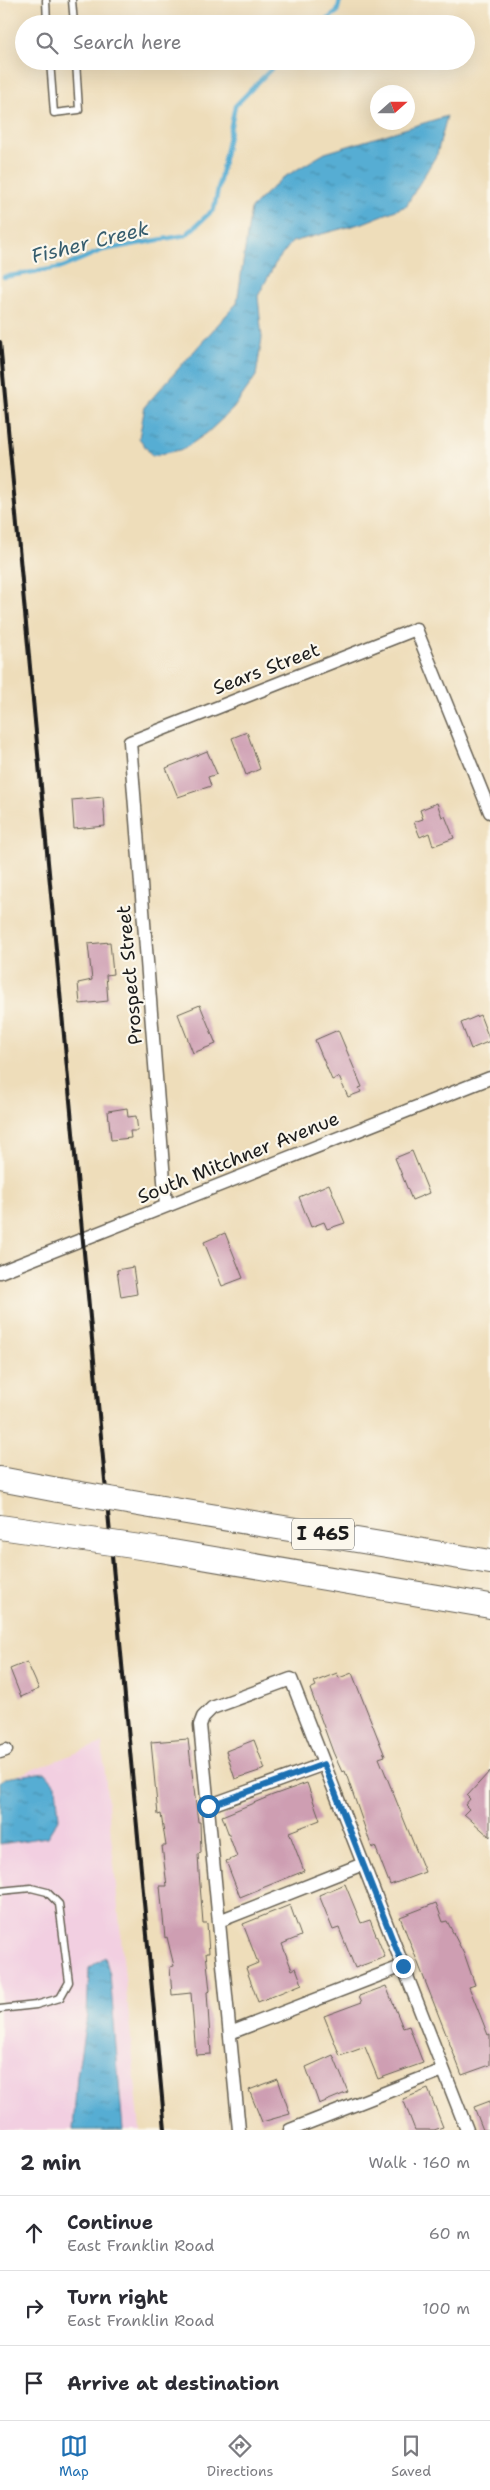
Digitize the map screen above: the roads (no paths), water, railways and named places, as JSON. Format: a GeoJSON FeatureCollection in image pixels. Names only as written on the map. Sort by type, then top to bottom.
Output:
{"type":"FeatureCollection","features":[{"type":"Feature","properties":{"kind":"highway","name":"I 465"},"geometry":{"type":"LineString","coordinates":[[0,1479],[156,1507],[490,1562]]}},
{"type":"Feature","properties":{"kind":"highway","name":"I 465"},"geometry":{"type":"LineString","coordinates":[[0,1527],[161,1550],[490,1606]]}},
{"type":"Feature","properties":{"kind":"street","name":"Sears Street"},"geometry":{"type":"LineString","coordinates":[[130,742],[416,629],[490,812]]}},
{"type":"Feature","properties":{"kind":"street","name":"Prospect Street"},"geometry":{"type":"LineString","coordinates":[[130,742],[166,1206]]}},
{"type":"Feature","properties":{"kind":"street","name":"South Mitchner Avenue"},"geometry":{"type":"LineString","coordinates":[[0,1272],[490,1078]]}},
{"type":"Feature","properties":{"kind":"street"},"geometry":{"type":"LineString","coordinates":[[239,2130],[200,1728],[202,1717],[212,1708],[291,1679],[467,2130]]}},
{"type":"Feature","properties":{"kind":"street"},"geometry":{"type":"LineString","coordinates":[[208,1806],[324,1764]]}},
{"type":"Feature","properties":{"kind":"street"},"geometry":{"type":"LineString","coordinates":[[219,1921],[363,1864]]}},
{"type":"Feature","properties":{"kind":"street"},"geometry":{"type":"LineString","coordinates":[[230,2033],[403,1966]]}},
{"type":"Feature","properties":{"kind":"street"},"geometry":{"type":"LineString","coordinates":[[290,2130],[443,2070]]}},
{"type":"Feature","properties":{"kind":"lane"},"geometry":{"type":"LineString","coordinates":[[46,0],[47,15]]}},
{"type":"Feature","properties":{"kind":"lane"},"geometry":{"type":"LineString","coordinates":[[72,0],[73,15]]}},
{"type":"Feature","properties":{"kind":"lane"},"geometry":{"type":"LineString","coordinates":[[51,70],[54,113],[79,110],[77,70]]}},
{"type":"Feature","properties":{"kind":"lane"},"geometry":{"type":"LineString","coordinates":[[0,1891],[31,1888],[47,1892],[59,1904],[69,1982],[60,1998],[36,2005],[0,2009]]}},
{"type":"Feature","properties":{"kind":"water"},"geometry":{"type":"Polygon","coordinates":[[[447,116],[437,154],[406,206],[363,223],[292,242],[275,264],[258,296],[262,338],[256,376],[233,409],[207,433],[184,449],[152,456],[139,438],[145,406],[237,303],[251,208],[281,179],[325,153],[401,130],[415,130],[415,126],[447,116]]]}},
{"type":"Feature","properties":{"kind":"water"},"geometry":{"type":"Polygon","coordinates":[[[45,1772],[56,1785],[59,1818],[47,1837],[0,1844],[0,1781],[5,1778],[45,1772]]]}},
{"type":"Feature","properties":{"kind":"water"},"geometry":{"type":"Polygon","coordinates":[[[105,1957],[110,1975],[123,2130],[73,2130],[77,2076],[87,2015],[89,1968],[105,1957]]]}},
{"type":"Feature","properties":{"kind":"waterway","name":"Fisher Creek"},"geometry":{"type":"LineString","coordinates":[[333,15],[337,12],[340,0]]}},
{"type":"Feature","properties":{"kind":"waterway","name":"Fisher Creek"},"geometry":{"type":"LineString","coordinates":[[4,277],[63,267],[103,250],[186,235],[214,209],[235,106],[270,70]]}},
{"type":"Feature","properties":{"kind":"railway"},"geometry":{"type":"LineString","coordinates":[[0,342],[165,2130]]}}]}
